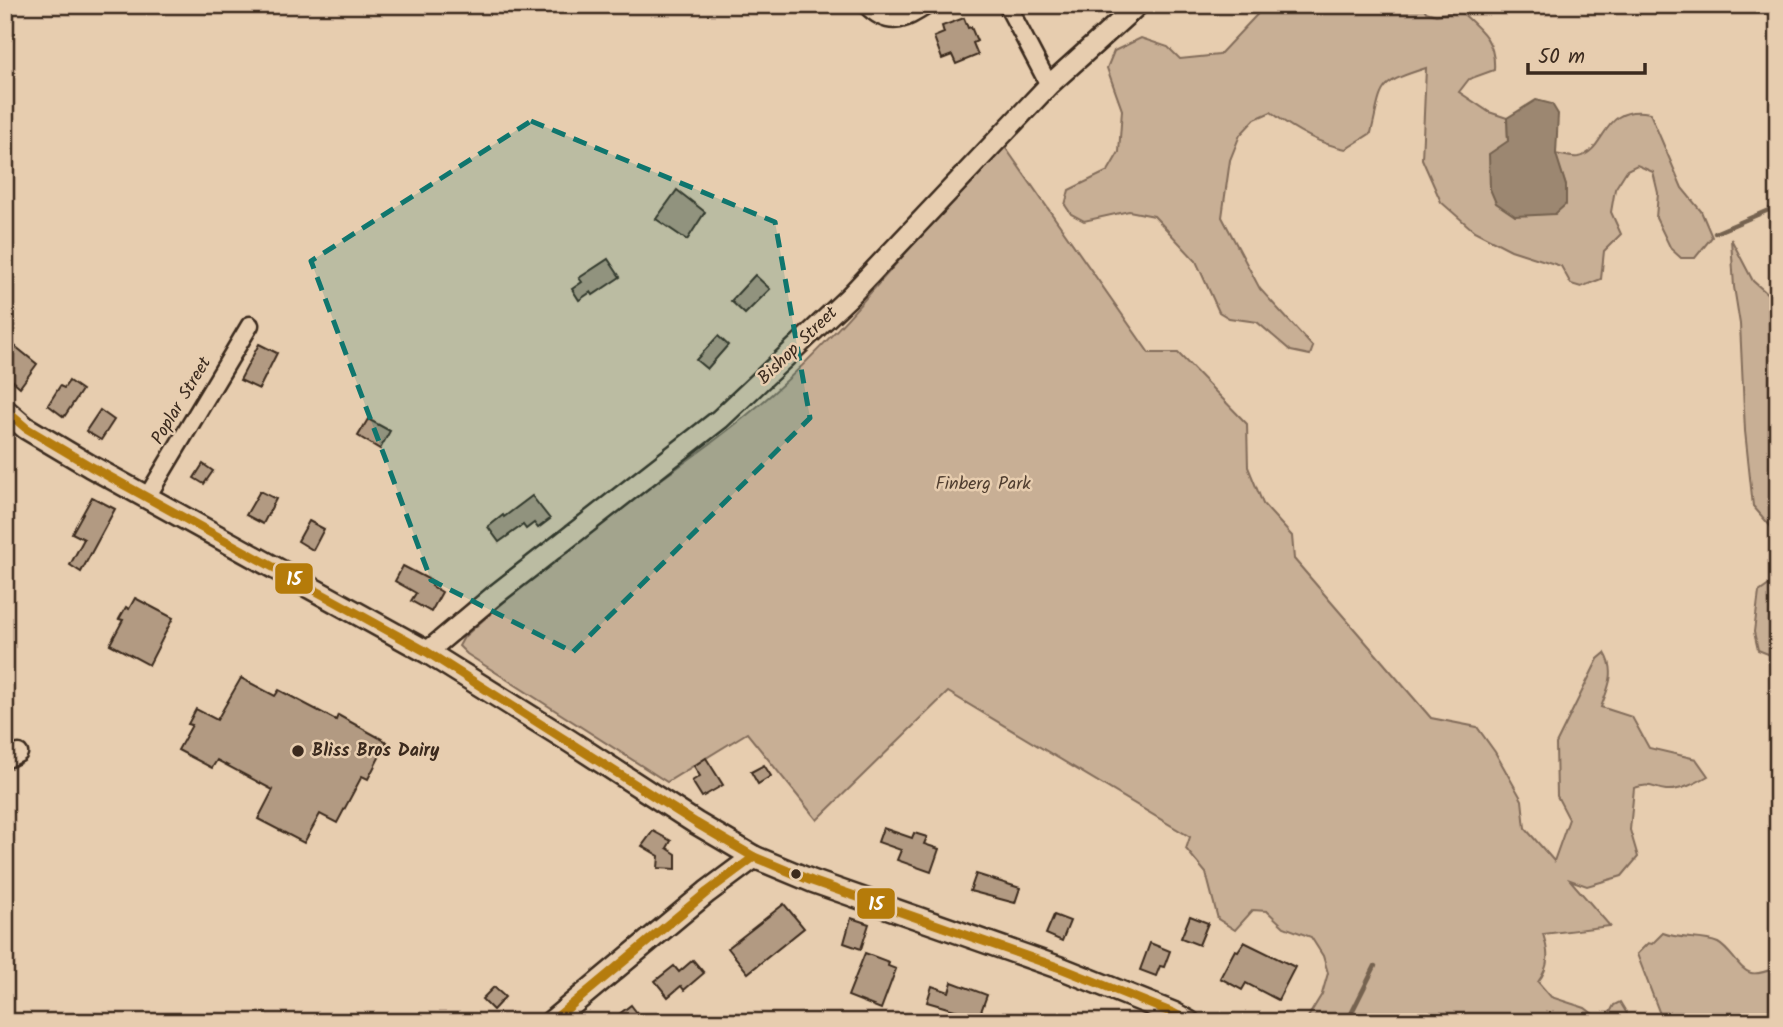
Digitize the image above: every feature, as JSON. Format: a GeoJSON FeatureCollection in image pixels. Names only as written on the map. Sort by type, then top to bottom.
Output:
{"type":"FeatureCollection","features":[{"type":"Feature","properties":{"kind":"main road"},"geometry":{"type":"LineString","coordinates":[[5,410],[26,428],[427,652],[754,857],[812,881],[1063,970],[1173,1013],[1189,1022]]}},
{"type":"Feature","properties":{"kind":"main road"},"geometry":{"type":"LineString","coordinates":[[551,1022],[707,892],[754,857]]}},
{"type":"Feature","properties":{"kind":"street"},"geometry":{"type":"LineString","coordinates":[[866,5],[881,19],[897,20],[928,5]]}},
{"type":"Feature","properties":{"kind":"street"},"geometry":{"type":"LineString","coordinates":[[1007,5],[1049,85]]}},
{"type":"Feature","properties":{"kind":"street","name":"Bishop Street"},"geometry":{"type":"LineString","coordinates":[[427,652],[495,595],[720,419],[849,297],[1049,85],[1138,5]]}},
{"type":"Feature","properties":{"kind":"street","name":"Poplar Street"},"geometry":{"type":"LineString","coordinates":[[147,497],[250,325]]}},
{"type":"Feature","properties":{"kind":"highlighted area"},"geometry":{"type":"Polygon","coordinates":[[[531,121],[775,222],[810,418],[573,652],[431,580],[311,261],[531,121]]]}},
{"type":"Feature","properties":{"kind":"green space"},"geometry":{"type":"Polygon","coordinates":[[[1266,5],[1423,5],[1426,12],[1436,15],[1460,11],[1485,36],[1492,51],[1494,70],[1469,79],[1459,92],[1489,112],[1507,118],[1508,141],[1566,204],[1566,186],[1555,154],[1578,157],[1595,147],[1606,129],[1622,115],[1634,112],[1650,113],[1682,188],[1701,211],[1712,237],[1695,258],[1681,258],[1671,249],[1656,218],[1658,193],[1653,172],[1637,165],[1627,170],[1615,189],[1611,212],[1621,234],[1604,251],[1601,279],[1581,287],[1571,284],[1561,266],[1511,250],[1474,231],[1441,202],[1422,159],[1426,68],[1398,78],[1384,88],[1371,133],[1346,149],[1306,135],[1271,112],[1255,119],[1240,135],[1230,160],[1222,217],[1260,289],[1313,347],[1310,355],[1291,351],[1257,322],[1229,318],[1219,312],[1196,261],[1154,216],[1129,211],[1084,221],[1071,214],[1065,205],[1069,190],[1108,171],[1119,152],[1122,110],[1107,68],[1114,51],[1141,38],[1168,47],[1180,59],[1219,55],[1266,5]]]}},
{"type":"Feature","properties":{"kind":"green space","name":"Finberg Park"},"geometry":{"type":"Polygon","coordinates":[[[1005,147],[1149,353],[1178,353],[1247,424],[1248,467],[1263,504],[1292,536],[1294,559],[1431,718],[1477,727],[1495,752],[1522,800],[1525,828],[1554,861],[1569,819],[1557,796],[1556,744],[1598,659],[1605,653],[1611,673],[1601,707],[1632,717],[1649,748],[1696,759],[1708,776],[1693,784],[1672,790],[1647,785],[1634,788],[1630,830],[1638,857],[1622,876],[1587,886],[1570,880],[1610,926],[1543,934],[1547,959],[1545,970],[1538,982],[1551,997],[1585,1008],[1598,1018],[1608,1016],[1614,1005],[1620,1002],[1632,1022],[1305,1022],[1322,994],[1328,973],[1323,956],[1311,937],[1284,927],[1267,911],[1253,910],[1235,930],[1218,919],[1206,873],[1186,849],[1190,837],[948,692],[817,820],[747,733],[667,782],[467,654],[459,646],[464,637],[479,623],[574,544],[772,394],[833,334],[946,208],[1005,147]]]}},
{"type":"Feature","properties":{"kind":"green space"},"geometry":{"type":"Polygon","coordinates":[[[1731,239],[1753,281],[1778,303],[1778,535],[1753,506],[1731,239]]]}},
{"type":"Feature","properties":{"kind":"green space"},"geometry":{"type":"Polygon","coordinates":[[[1769,585],[1778,590],[1778,658],[1758,650],[1754,632],[1759,592],[1769,585]]]}},
{"type":"Feature","properties":{"kind":"green space"},"geometry":{"type":"Polygon","coordinates":[[[1663,933],[1718,943],[1751,973],[1761,973],[1778,967],[1778,1022],[1663,1022],[1637,954],[1663,933]]]}},
{"type":"Feature","properties":{"kind":"shaded area"},"geometry":{"type":"Polygon","coordinates":[[[1536,100],[1552,104],[1558,114],[1556,154],[1566,186],[1566,204],[1555,214],[1515,216],[1496,203],[1490,189],[1489,154],[1508,141],[1507,118],[1536,100]]]}},
{"type":"Feature","properties":{"kind":"building"},"geometry":{"type":"Polygon","coordinates":[[[964,18],[977,41],[973,43],[978,55],[956,64],[952,55],[942,59],[934,37],[944,33],[942,26],[964,18]]]}},
{"type":"Feature","properties":{"kind":"building"},"geometry":{"type":"Polygon","coordinates":[[[677,190],[705,212],[687,240],[656,219],[677,190]]]}},
{"type":"Feature","properties":{"kind":"building"},"geometry":{"type":"Polygon","coordinates":[[[608,259],[620,277],[593,295],[591,292],[579,300],[572,289],[582,282],[579,278],[608,259]]]}},
{"type":"Feature","properties":{"kind":"building"},"geometry":{"type":"Polygon","coordinates":[[[755,275],[770,289],[745,314],[731,301],[755,275]]]}},
{"type":"Feature","properties":{"kind":"building"},"geometry":{"type":"Polygon","coordinates":[[[718,336],[728,345],[707,369],[696,360],[718,336]]]}},
{"type":"Feature","properties":{"kind":"building"},"geometry":{"type":"Polygon","coordinates":[[[5,338],[37,364],[20,387],[5,374],[5,338]]]}},
{"type":"Feature","properties":{"kind":"building"},"geometry":{"type":"Polygon","coordinates":[[[259,344],[277,353],[259,389],[240,380],[259,344]]]}},
{"type":"Feature","properties":{"kind":"building"},"geometry":{"type":"Polygon","coordinates":[[[69,381],[82,390],[64,417],[48,405],[60,386],[64,388],[69,381]]]}},
{"type":"Feature","properties":{"kind":"building"},"geometry":{"type":"Polygon","coordinates":[[[100,410],[114,420],[101,440],[86,431],[100,410]]]}},
{"type":"Feature","properties":{"kind":"building"},"geometry":{"type":"Polygon","coordinates":[[[368,419],[390,431],[380,449],[358,436],[368,419]]]}},
{"type":"Feature","properties":{"kind":"building"},"geometry":{"type":"Polygon","coordinates":[[[203,464],[213,471],[204,484],[194,478],[203,464]]]}},
{"type":"Feature","properties":{"kind":"building"},"geometry":{"type":"Polygon","coordinates":[[[260,491],[276,499],[263,524],[246,515],[260,491]]]}},
{"type":"Feature","properties":{"kind":"building"},"geometry":{"type":"Polygon","coordinates":[[[532,496],[550,519],[538,528],[534,523],[526,529],[523,525],[499,542],[488,527],[532,496]]]}},
{"type":"Feature","properties":{"kind":"building"},"geometry":{"type":"Polygon","coordinates":[[[92,497],[115,509],[81,572],[70,565],[84,539],[72,533],[92,497]]]}},
{"type":"Feature","properties":{"kind":"building"},"geometry":{"type":"Polygon","coordinates":[[[309,521],[324,529],[313,550],[298,541],[309,521]]]}},
{"type":"Feature","properties":{"kind":"building"},"geometry":{"type":"Polygon","coordinates":[[[403,566],[434,582],[432,586],[442,592],[431,612],[411,601],[416,593],[395,581],[403,566]]]}},
{"type":"Feature","properties":{"kind":"building"},"geometry":{"type":"Polygon","coordinates":[[[135,598],[173,618],[149,665],[110,644],[123,620],[119,619],[135,598]]]}},
{"type":"Feature","properties":{"kind":"building"},"geometry":{"type":"Polygon","coordinates":[[[241,678],[275,696],[279,690],[336,720],[338,715],[387,742],[368,779],[362,776],[337,823],[320,814],[304,843],[258,819],[273,790],[217,760],[212,768],[178,750],[192,725],[188,724],[196,709],[217,720],[241,678]]]}},
{"type":"Feature","properties":{"kind":"building"},"geometry":{"type":"Polygon","coordinates":[[[706,758],[723,785],[702,797],[692,781],[700,776],[694,766],[706,758]]]}},
{"type":"Feature","properties":{"kind":"building"},"geometry":{"type":"Polygon","coordinates":[[[764,765],[771,776],[758,784],[751,772],[764,765]]]}},
{"type":"Feature","properties":{"kind":"building"},"geometry":{"type":"Polygon","coordinates":[[[883,828],[912,838],[914,833],[927,837],[924,844],[939,849],[931,872],[897,860],[901,850],[878,842],[883,828]]]}},
{"type":"Feature","properties":{"kind":"building"},"geometry":{"type":"Polygon","coordinates":[[[653,831],[671,841],[667,848],[676,854],[676,869],[658,868],[659,856],[642,846],[653,831]]]}},
{"type":"Feature","properties":{"kind":"building"},"geometry":{"type":"Polygon","coordinates":[[[976,874],[1020,888],[1015,903],[970,891],[976,874]]]}},
{"type":"Feature","properties":{"kind":"building"},"geometry":{"type":"Polygon","coordinates":[[[784,904],[804,928],[748,973],[728,948],[784,904]]]}},
{"type":"Feature","properties":{"kind":"building"},"geometry":{"type":"Polygon","coordinates":[[[1054,915],[1070,921],[1062,941],[1046,934],[1054,915]]]}},
{"type":"Feature","properties":{"kind":"building"},"geometry":{"type":"Polygon","coordinates":[[[1190,916],[1208,923],[1199,945],[1181,938],[1190,916]]]}},
{"type":"Feature","properties":{"kind":"building"},"geometry":{"type":"Polygon","coordinates":[[[851,918],[869,924],[861,949],[844,943],[851,918]]]}},
{"type":"Feature","properties":{"kind":"building"},"geometry":{"type":"Polygon","coordinates":[[[1244,942],[1295,967],[1278,1000],[1246,983],[1242,990],[1220,978],[1235,950],[1238,951],[1244,942]]]}},
{"type":"Feature","properties":{"kind":"building"},"geometry":{"type":"Polygon","coordinates":[[[1150,943],[1170,951],[1164,967],[1160,966],[1156,976],[1140,970],[1150,943]]]}},
{"type":"Feature","properties":{"kind":"building"},"geometry":{"type":"Polygon","coordinates":[[[865,953],[889,962],[888,966],[896,969],[881,1009],[848,996],[865,953]]]}},
{"type":"Feature","properties":{"kind":"building"},"geometry":{"type":"Polygon","coordinates":[[[693,960],[704,973],[684,990],[681,986],[668,997],[655,981],[674,966],[679,972],[693,960]]]}},
{"type":"Feature","properties":{"kind":"building"},"geometry":{"type":"Polygon","coordinates":[[[952,982],[987,995],[979,1017],[927,1002],[932,986],[949,992],[952,982]]]}},
{"type":"Feature","properties":{"kind":"building"},"geometry":{"type":"Polygon","coordinates":[[[494,987],[505,997],[493,1010],[482,999],[494,987]]]}},
{"type":"Feature","properties":{"kind":"building"},"geometry":{"type":"Polygon","coordinates":[[[631,1005],[644,1022],[609,1022],[631,1005]]]}},
{"type":"Feature","properties":{"kind":"waterway"},"geometry":{"type":"LineString","coordinates":[[1715,233],[1778,206]]}},
{"type":"Feature","properties":{"kind":"waterway"},"geometry":{"type":"LineString","coordinates":[[1347,1022],[1375,966]]}},
{"type":"Feature","properties":{"kind":"transit line","name":"15"},"geometry":{"type":"LineString","coordinates":[[5,410],[26,428],[90,466],[427,652],[754,857],[812,881],[1063,969],[1189,1022]]}},
{"type":"Feature","properties":{"kind":"transit line","name":"15"},"geometry":{"type":"LineString","coordinates":[[551,1022],[707,892],[754,857]]}},
{"type":"Feature","properties":{"kind":"place","name":"Bliss Bros Dairy"},"geometry":{"type":"Point","coordinates":[298,751]}}]}
